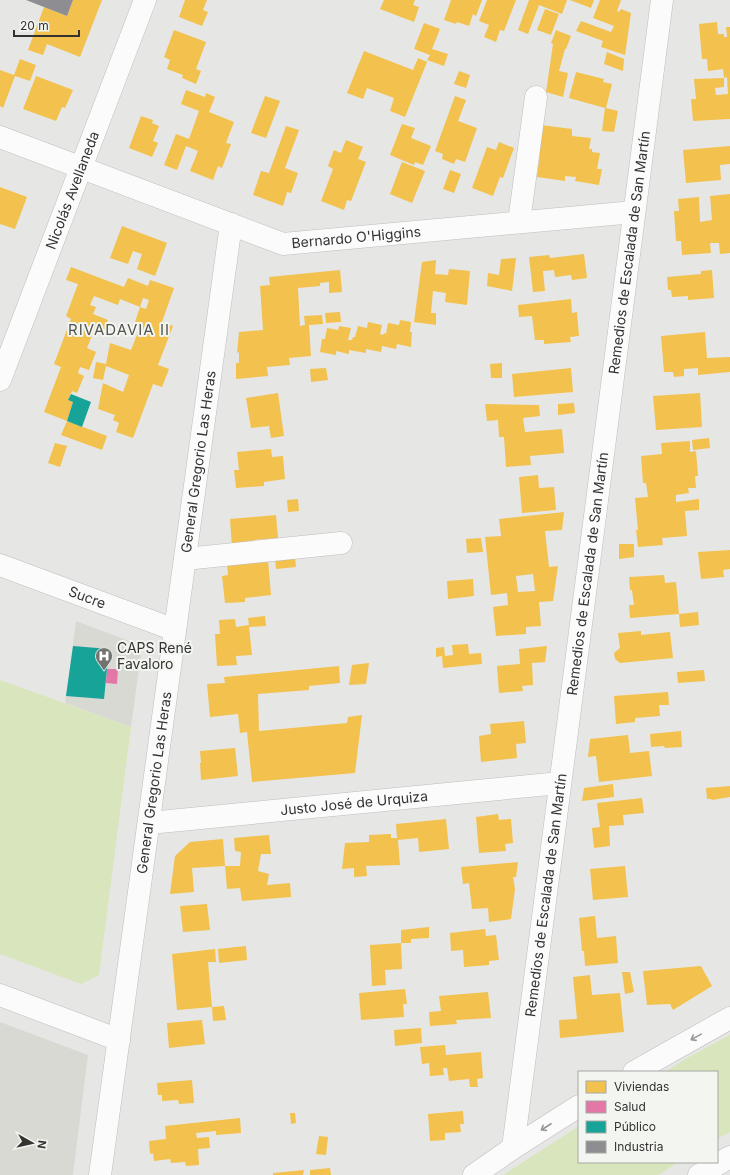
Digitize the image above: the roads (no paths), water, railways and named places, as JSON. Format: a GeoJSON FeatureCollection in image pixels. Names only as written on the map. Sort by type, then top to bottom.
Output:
{"type":"FeatureCollection","features":[{"type":"Feature","properties":{"kind":"main road","name":"Nicolás Avellaneda"},"geometry":{"type":"LineString","coordinates":[[0,380],[144,0]]}},
{"type":"Feature","properties":{"kind":"main road","name":"Remedios de Escalada de San Martín"},"geometry":{"type":"LineString","coordinates":[[513,1148],[662,0]]}},
{"type":"Feature","properties":{"kind":"main road"},"geometry":{"type":"LineString","coordinates":[[519,222],[536,97]]}},
{"type":"Feature","properties":{"kind":"main road","name":"Bernardo O'Higgins"},"geometry":{"type":"LineString","coordinates":[[0,137],[283,244],[634,212]]}},
{"type":"Feature","properties":{"kind":"main road","name":"General Gregorio Las Heras"},"geometry":{"type":"LineString","coordinates":[[100,1175],[231,224]]}},
{"type":"Feature","properties":{"kind":"main road"},"geometry":{"type":"LineString","coordinates":[[185,559],[341,543]]}},
{"type":"Feature","properties":{"kind":"main road","name":"Sucre"},"geometry":{"type":"LineString","coordinates":[[0,565],[175,630]]}},
{"type":"Feature","properties":{"kind":"main road","name":"Justo José de Urquiza"},"geometry":{"type":"LineString","coordinates":[[149,823],[560,783]]}},
{"type":"Feature","properties":{"kind":"main road"},"geometry":{"type":"LineString","coordinates":[[0,995],[119,1040]]}},
{"type":"Feature","properties":{"kind":"main road"},"geometry":{"type":"LineString","coordinates":[[636,1071],[730,1018]]}},
{"type":"Feature","properties":{"kind":"main road"},"geometry":{"type":"LineString","coordinates":[[474,1175],[578,1107]]}},
{"type":"Feature","properties":{"kind":"main road"},"geometry":{"type":"LineString","coordinates":[[699,1175],[730,1157]]}},
{"type":"Feature","properties":{"kind":"place","name":"CAPS René Favaloro"},"geometry":{"type":"Point","coordinates":[104,671]}},
{"type":"Feature","properties":{"kind":"district","name":"RIVADAVIA II"},"geometry":{"type":"Point","coordinates":[119,330]}}]}
